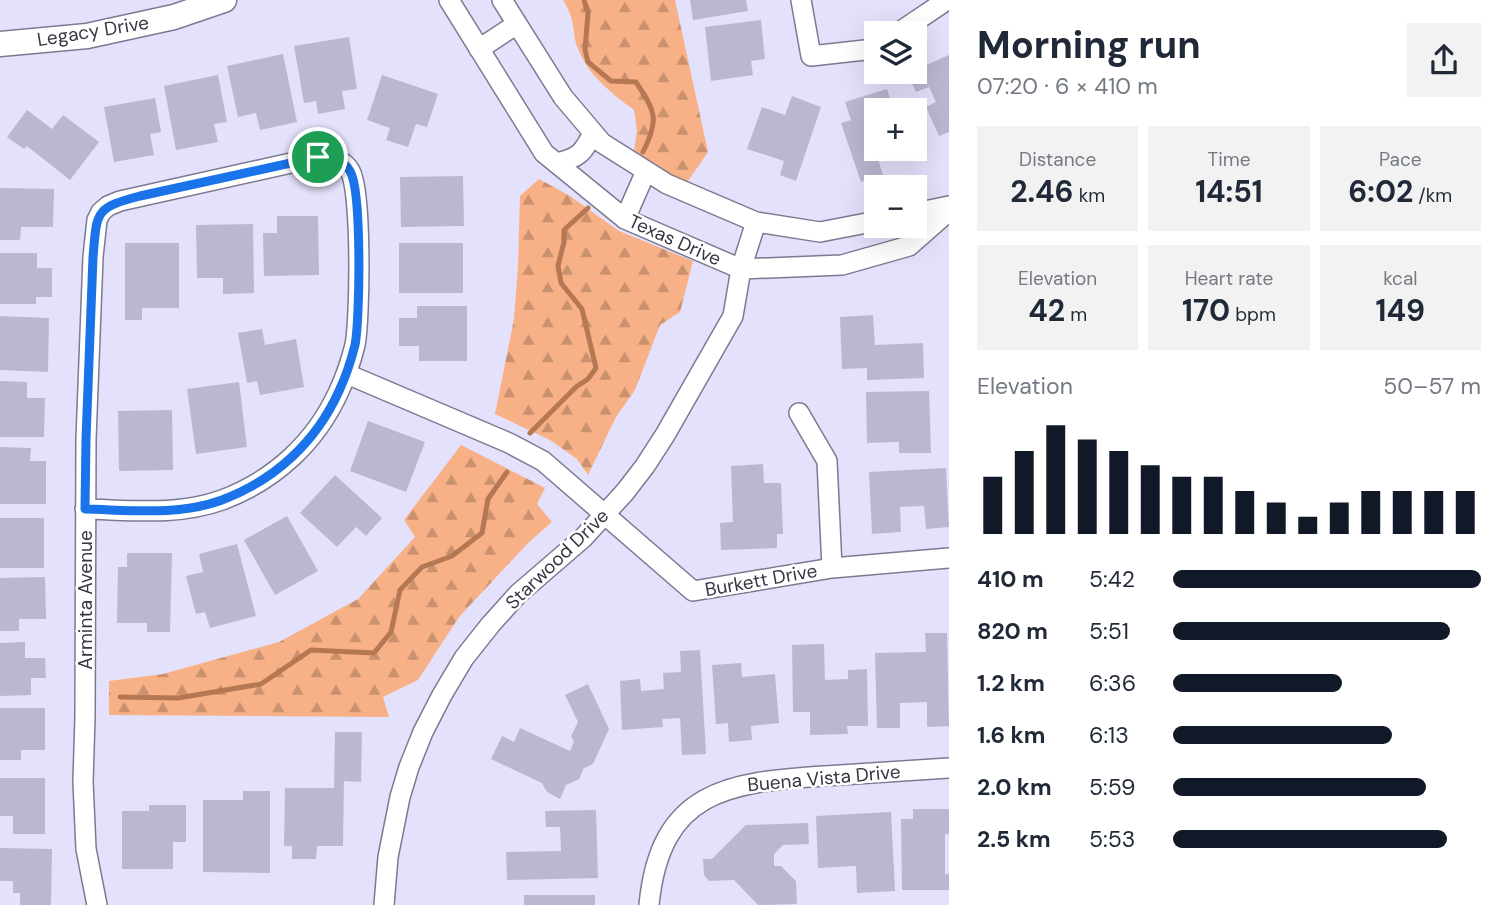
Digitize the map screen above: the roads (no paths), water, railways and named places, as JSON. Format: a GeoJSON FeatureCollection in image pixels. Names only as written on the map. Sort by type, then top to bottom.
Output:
{"type":"FeatureCollection","features":[{"type":"Feature","properties":{"kind":"main road","name":"Legacy Drive"},"geometry":{"type":"LineString","coordinates":[[0,44],[87,36],[174,17],[224,0]]}},
{"type":"Feature","properties":{"kind":"street","name":"Texas Drive"},"geometry":{"type":"LineString","coordinates":[[449,0],[544,153],[625,219],[741,270],[842,265],[909,246],[949,208]]}},
{"type":"Feature","properties":{"kind":"street"},"geometry":{"type":"LineString","coordinates":[[502,0],[563,97],[593,133],[602,143],[667,184],[755,222],[820,232],[864,224]]}},
{"type":"Feature","properties":{"kind":"street"},"geometry":{"type":"LineString","coordinates":[[801,0],[811,56],[864,50]]}},
{"type":"Feature","properties":{"kind":"street"},"geometry":{"type":"LineString","coordinates":[[916,21],[947,0]]}},
{"type":"Feature","properties":{"kind":"street"},"geometry":{"type":"LineString","coordinates":[[479,49],[517,24]]}},
{"type":"Feature","properties":{"kind":"street"},"geometry":{"type":"LineString","coordinates":[[556,163],[578,156],[584,151],[593,133]]}},
{"type":"Feature","properties":{"kind":"street","name":"Arminta Avenue"},"geometry":{"type":"LineString","coordinates":[[97,905],[86,849],[83,813],[86,439],[93,257],[95,232],[101,212],[120,201],[318,157],[337,160],[347,166],[356,194],[358,321],[355,346],[346,374]]}},
{"type":"Feature","properties":{"kind":"street"},"geometry":{"type":"LineString","coordinates":[[625,219],[646,171]]}},
{"type":"Feature","properties":{"kind":"street","name":"Texas Drive"},"geometry":{"type":"LineString","coordinates":[[927,211],[949,208]]}},
{"type":"Feature","properties":{"kind":"street","name":"Starwood Drive"},"geometry":{"type":"LineString","coordinates":[[384,905],[392,834],[409,767],[428,721],[452,677],[474,645],[518,594],[566,554],[604,515],[635,479],[665,435],[733,316],[741,270],[755,222]]}},
{"type":"Feature","properties":{"kind":"street"},"geometry":{"type":"LineString","coordinates":[[85,509],[166,511],[220,500],[247,489],[286,463],[306,443],[329,411],[346,374]]}},
{"type":"Feature","properties":{"kind":"street","name":"Burkett Drive"},"geometry":{"type":"LineString","coordinates":[[346,374],[526,451],[543,461],[693,591],[832,568],[949,558]]}},
{"type":"Feature","properties":{"kind":"street"},"geometry":{"type":"LineString","coordinates":[[799,413],[827,461],[832,568]]}},
{"type":"Feature","properties":{"kind":"street","name":"Buena Vista Drive"},"geometry":{"type":"LineString","coordinates":[[649,905],[654,869],[664,845],[688,811],[705,798],[748,783],[782,778],[949,768]]}},
{"type":"Feature","properties":{"kind":"waterway"},"geometry":{"type":"LineString","coordinates":[[584,0],[588,13],[585,50],[588,62],[611,81],[636,82],[651,108],[652,131],[643,152]]}},
{"type":"Feature","properties":{"kind":"waterway"},"geometry":{"type":"LineString","coordinates":[[530,433],[576,387],[588,379],[596,368],[582,309],[561,283],[558,266],[564,230],[588,208]]}},
{"type":"Feature","properties":{"kind":"waterway"},"geometry":{"type":"LineString","coordinates":[[120,697],[178,698],[261,684],[311,650],[374,653],[391,632],[400,590],[422,567],[452,556],[482,533],[488,499],[507,472]]}}]}
